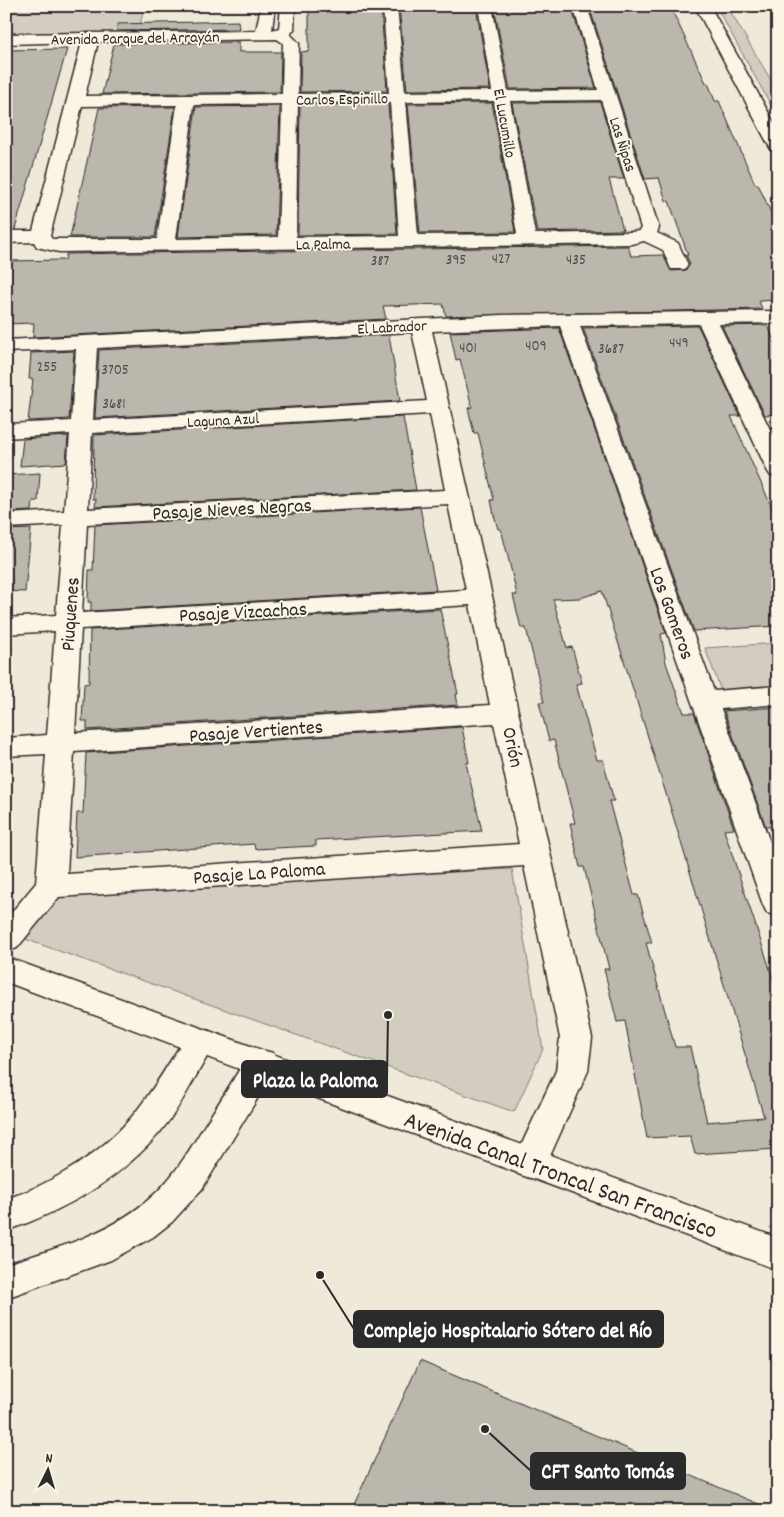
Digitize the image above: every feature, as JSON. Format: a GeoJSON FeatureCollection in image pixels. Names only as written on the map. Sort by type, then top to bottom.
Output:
{"type":"FeatureCollection","features":[{"type":"Feature","properties":{"kind":"street"},"geometry":{"type":"LineString","coordinates":[[263,36],[268,6]]}},
{"type":"Feature","properties":{"kind":"street"},"geometry":{"type":"LineString","coordinates":[[287,243],[291,43],[289,39],[279,34],[287,28],[288,6]]}},
{"type":"Feature","properties":{"kind":"street"},"geometry":{"type":"LineString","coordinates":[[390,6],[409,241]]}},
{"type":"Feature","properties":{"kind":"street","name":"El Lucumillo"},"geometry":{"type":"LineString","coordinates":[[485,6],[527,240]]}},
{"type":"Feature","properties":{"kind":"street","name":"Las Ñipas"},"geometry":{"type":"LineString","coordinates":[[580,6],[650,228],[646,236]]}},
{"type":"Feature","properties":{"kind":"street"},"geometry":{"type":"LineString","coordinates":[[702,6],[778,146]]}},
{"type":"Feature","properties":{"kind":"street","name":"Avenida Parque del Arrayán"},"geometry":{"type":"LineString","coordinates":[[6,38],[263,36],[279,34]]}},
{"type":"Feature","properties":{"kind":"street"},"geometry":{"type":"LineString","coordinates":[[41,236],[91,38]]}},
{"type":"Feature","properties":{"kind":"street","name":"Carlos Espinillo"},"geometry":{"type":"LineString","coordinates":[[75,101],[608,95]]}},
{"type":"Feature","properties":{"kind":"street"},"geometry":{"type":"LineString","coordinates":[[166,245],[186,100]]}},
{"type":"Feature","properties":{"kind":"street","name":"La Palma"},"geometry":{"type":"LineString","coordinates":[[6,237],[41,236],[44,243],[53,246],[527,240],[646,236]]}},
{"type":"Feature","properties":{"kind":"street"},"geometry":{"type":"LineString","coordinates":[[646,236],[671,247],[678,265]]}},
{"type":"Feature","properties":{"kind":"street"},"geometry":{"type":"LineString","coordinates":[[706,318],[778,470]]}},
{"type":"Feature","properties":{"kind":"street","name":"El Labrador"},"geometry":{"type":"LineString","coordinates":[[6,346],[421,325],[568,320],[778,318]]}},
{"type":"Feature","properties":{"kind":"street","name":"Los Gomeros"},"geometry":{"type":"LineString","coordinates":[[568,320],[778,905]]}},
{"type":"Feature","properties":{"kind":"street","name":"Orión"},"geometry":{"type":"LineString","coordinates":[[421,325],[576,1038],[572,1071],[530,1163]]}},
{"type":"Feature","properties":{"kind":"street","name":"Piuquenes"},"geometry":{"type":"LineString","coordinates":[[51,886],[87,342]]}},
{"type":"Feature","properties":{"kind":"street","name":"Laguna Azul"},"geometry":{"type":"LineString","coordinates":[[6,431],[439,407]]}},
{"type":"Feature","properties":{"kind":"street","name":"Pasaje Nieves Negras"},"geometry":{"type":"LineString","coordinates":[[6,521],[459,496]]}},
{"type":"Feature","properties":{"kind":"street","name":"Pasaje Vizcachas"},"geometry":{"type":"LineString","coordinates":[[6,626],[481,597]]}},
{"type":"Feature","properties":{"kind":"street"},"geometry":{"type":"LineString","coordinates":[[705,701],[778,695]]}},
{"type":"Feature","properties":{"kind":"street","name":"Pasaje Vertientes"},"geometry":{"type":"LineString","coordinates":[[6,747],[506,713]]}},
{"type":"Feature","properties":{"kind":"street","name":"Pasaje La Paloma"},"geometry":{"type":"LineString","coordinates":[[51,886],[537,854]]}},
{"type":"Feature","properties":{"kind":"street"},"geometry":{"type":"LineString","coordinates":[[6,940],[51,886]]}},
{"type":"Feature","properties":{"kind":"street","name":"Avenida Canal Troncal San Francisco"},"geometry":{"type":"LineString","coordinates":[[6,969],[778,1254]]}},
{"type":"Feature","properties":{"kind":"street"},"geometry":{"type":"LineString","coordinates":[[6,1215],[29,1207],[73,1185],[116,1155],[150,1120],[200,1041]]}},
{"type":"Feature","properties":{"kind":"street"},"geometry":{"type":"LineString","coordinates":[[6,1281],[55,1267],[102,1247],[139,1225],[177,1196],[261,1064]]}},
{"type":"Feature","properties":{"kind":"shaded area"},"geometry":{"type":"Polygon","coordinates":[[[6,6],[252,7],[144,8],[138,34],[6,35],[6,6]]]}},
{"type":"Feature","properties":{"kind":"shaded area"},"geometry":{"type":"Polygon","coordinates":[[[716,6],[727,6],[778,92],[778,118],[716,6]]]}},
{"type":"Feature","properties":{"kind":"shaded area"},"geometry":{"type":"Polygon","coordinates":[[[778,643],[778,691],[723,696],[705,648],[778,643]]]}},
{"type":"Feature","properties":{"kind":"shaded area"},"geometry":{"type":"Polygon","coordinates":[[[512,869],[543,1049],[514,1112],[22,938],[56,893],[512,869]]]}},
{"type":"Feature","properties":{"kind":"building"},"geometry":{"type":"Polygon","coordinates":[[[571,6],[596,88],[510,89],[494,7],[571,6]]]}},
{"type":"Feature","properties":{"kind":"building"},"geometry":{"type":"Polygon","coordinates":[[[589,6],[670,6],[715,101],[719,101],[755,184],[758,184],[778,228],[778,300],[759,301],[762,309],[446,316],[443,304],[383,306],[386,319],[33,337],[34,323],[6,324],[6,261],[65,260],[66,254],[628,246],[631,256],[663,255],[671,271],[686,270],[690,264],[686,255],[688,255],[669,201],[666,201],[659,178],[645,179],[589,6]]]}},
{"type":"Feature","properties":{"kind":"building"},"geometry":{"type":"Polygon","coordinates":[[[399,7],[476,7],[490,89],[407,90],[399,7]]]}},
{"type":"Feature","properties":{"kind":"building"},"geometry":{"type":"Polygon","coordinates":[[[309,8],[381,8],[387,91],[300,92],[301,52],[309,51],[309,8]]]}},
{"type":"Feature","properties":{"kind":"building"},"geometry":{"type":"Polygon","coordinates":[[[238,21],[239,29],[117,31],[118,24],[238,21]]]}},
{"type":"Feature","properties":{"kind":"building"},"geometry":{"type":"Polygon","coordinates":[[[239,42],[239,52],[281,52],[280,92],[102,94],[114,44],[239,42]]]}},
{"type":"Feature","properties":{"kind":"building"},"geometry":{"type":"Polygon","coordinates":[[[67,49],[15,229],[6,229],[6,50],[67,49]]]}},
{"type":"Feature","properties":{"kind":"building"},"geometry":{"type":"Polygon","coordinates":[[[600,102],[624,179],[609,179],[623,230],[537,232],[512,103],[600,102]]]}},
{"type":"Feature","properties":{"kind":"building"},"geometry":{"type":"Polygon","coordinates":[[[492,103],[515,232],[420,233],[408,104],[492,103]]]}},
{"type":"Feature","properties":{"kind":"building"},"geometry":{"type":"Polygon","coordinates":[[[388,104],[397,234],[298,235],[300,105],[388,104]]]}},
{"type":"Feature","properties":{"kind":"building"},"geometry":{"type":"Polygon","coordinates":[[[280,106],[276,235],[178,237],[196,107],[280,106]]]}},
{"type":"Feature","properties":{"kind":"building"},"geometry":{"type":"Polygon","coordinates":[[[175,107],[155,237],[70,237],[99,108],[175,107]]]}},
{"type":"Feature","properties":{"kind":"building"},"geometry":{"type":"Polygon","coordinates":[[[768,325],[778,351],[778,414],[765,415],[722,326],[768,325]]]}},
{"type":"Feature","properties":{"kind":"building"},"geometry":{"type":"Polygon","coordinates":[[[698,326],[740,416],[731,416],[778,521],[778,626],[694,631],[583,328],[698,326]]]}},
{"type":"Feature","properties":{"kind":"building"},"geometry":{"type":"Polygon","coordinates":[[[559,328],[666,633],[661,634],[666,663],[684,713],[694,713],[734,829],[724,830],[778,993],[778,1149],[695,1154],[690,1136],[647,1138],[625,1021],[617,1022],[604,969],[609,969],[584,867],[580,867],[570,823],[575,823],[554,740],[549,741],[539,702],[544,702],[536,668],[526,628],[521,628],[513,595],[517,595],[510,565],[501,529],[498,529],[494,515],[491,500],[494,500],[478,433],[474,433],[468,408],[472,407],[460,359],[456,360],[450,332],[559,328]],[[602,591],[580,598],[553,599],[567,648],[572,647],[582,683],[576,684],[597,760],[603,760],[614,801],[609,801],[634,895],[638,895],[652,943],[646,943],[675,1047],[690,1047],[707,1122],[764,1117],[673,816],[602,591]]]}},
{"type":"Feature","properties":{"kind":"building"},"geometry":{"type":"Polygon","coordinates":[[[389,335],[400,401],[95,418],[99,350],[389,335]]]}},
{"type":"Feature","properties":{"kind":"building"},"geometry":{"type":"Polygon","coordinates":[[[74,351],[69,419],[28,421],[33,379],[29,379],[31,353],[74,351]]]}},
{"type":"Feature","properties":{"kind":"building"},"geometry":{"type":"Polygon","coordinates":[[[403,417],[416,490],[95,507],[96,499],[93,499],[94,435],[403,417]]]}},
{"type":"Feature","properties":{"kind":"building"},"geometry":{"type":"Polygon","coordinates":[[[68,436],[66,463],[20,466],[23,439],[68,436]]]}},
{"type":"Feature","properties":{"kind":"building"},"geometry":{"type":"Polygon","coordinates":[[[40,473],[38,501],[33,501],[32,511],[6,512],[6,475],[40,473]]]}},
{"type":"Feature","properties":{"kind":"building"},"geometry":{"type":"Polygon","coordinates":[[[420,507],[436,590],[91,611],[91,602],[88,602],[89,570],[93,570],[95,525],[420,507]]]}},
{"type":"Feature","properties":{"kind":"building"},"geometry":{"type":"Polygon","coordinates":[[[31,529],[25,592],[6,591],[6,530],[31,529]]]}},
{"type":"Feature","properties":{"kind":"building"},"geometry":{"type":"Polygon","coordinates":[[[440,609],[458,694],[456,694],[458,705],[87,730],[87,721],[82,721],[84,684],[89,683],[90,630],[440,609]]]}},
{"type":"Feature","properties":{"kind":"building"},"geometry":{"type":"Polygon","coordinates":[[[778,707],[778,826],[766,827],[724,711],[778,707]]]}},
{"type":"Feature","properties":{"kind":"building"},"geometry":{"type":"Polygon","coordinates":[[[462,727],[469,763],[466,763],[482,831],[316,840],[316,846],[255,849],[254,844],[75,857],[77,813],[83,813],[86,753],[462,727]]]}},
{"type":"Feature","properties":{"kind":"building"},"geometry":{"type":"Polygon","coordinates":[[[420,1361],[775,1511],[351,1511],[420,1361]]]}},
{"type":"Feature","properties":{"kind":"place","name":"Plaza la Paloma"},"geometry":{"type":"Point","coordinates":[388,1015]}},
{"type":"Feature","properties":{"kind":"place","name":"Complejo Hospitalario Sótero del Río"},"geometry":{"type":"Point","coordinates":[320,1275]}},
{"type":"Feature","properties":{"kind":"place","name":"CFT Santo Tomás"},"geometry":{"type":"Point","coordinates":[485,1429]}}]}
